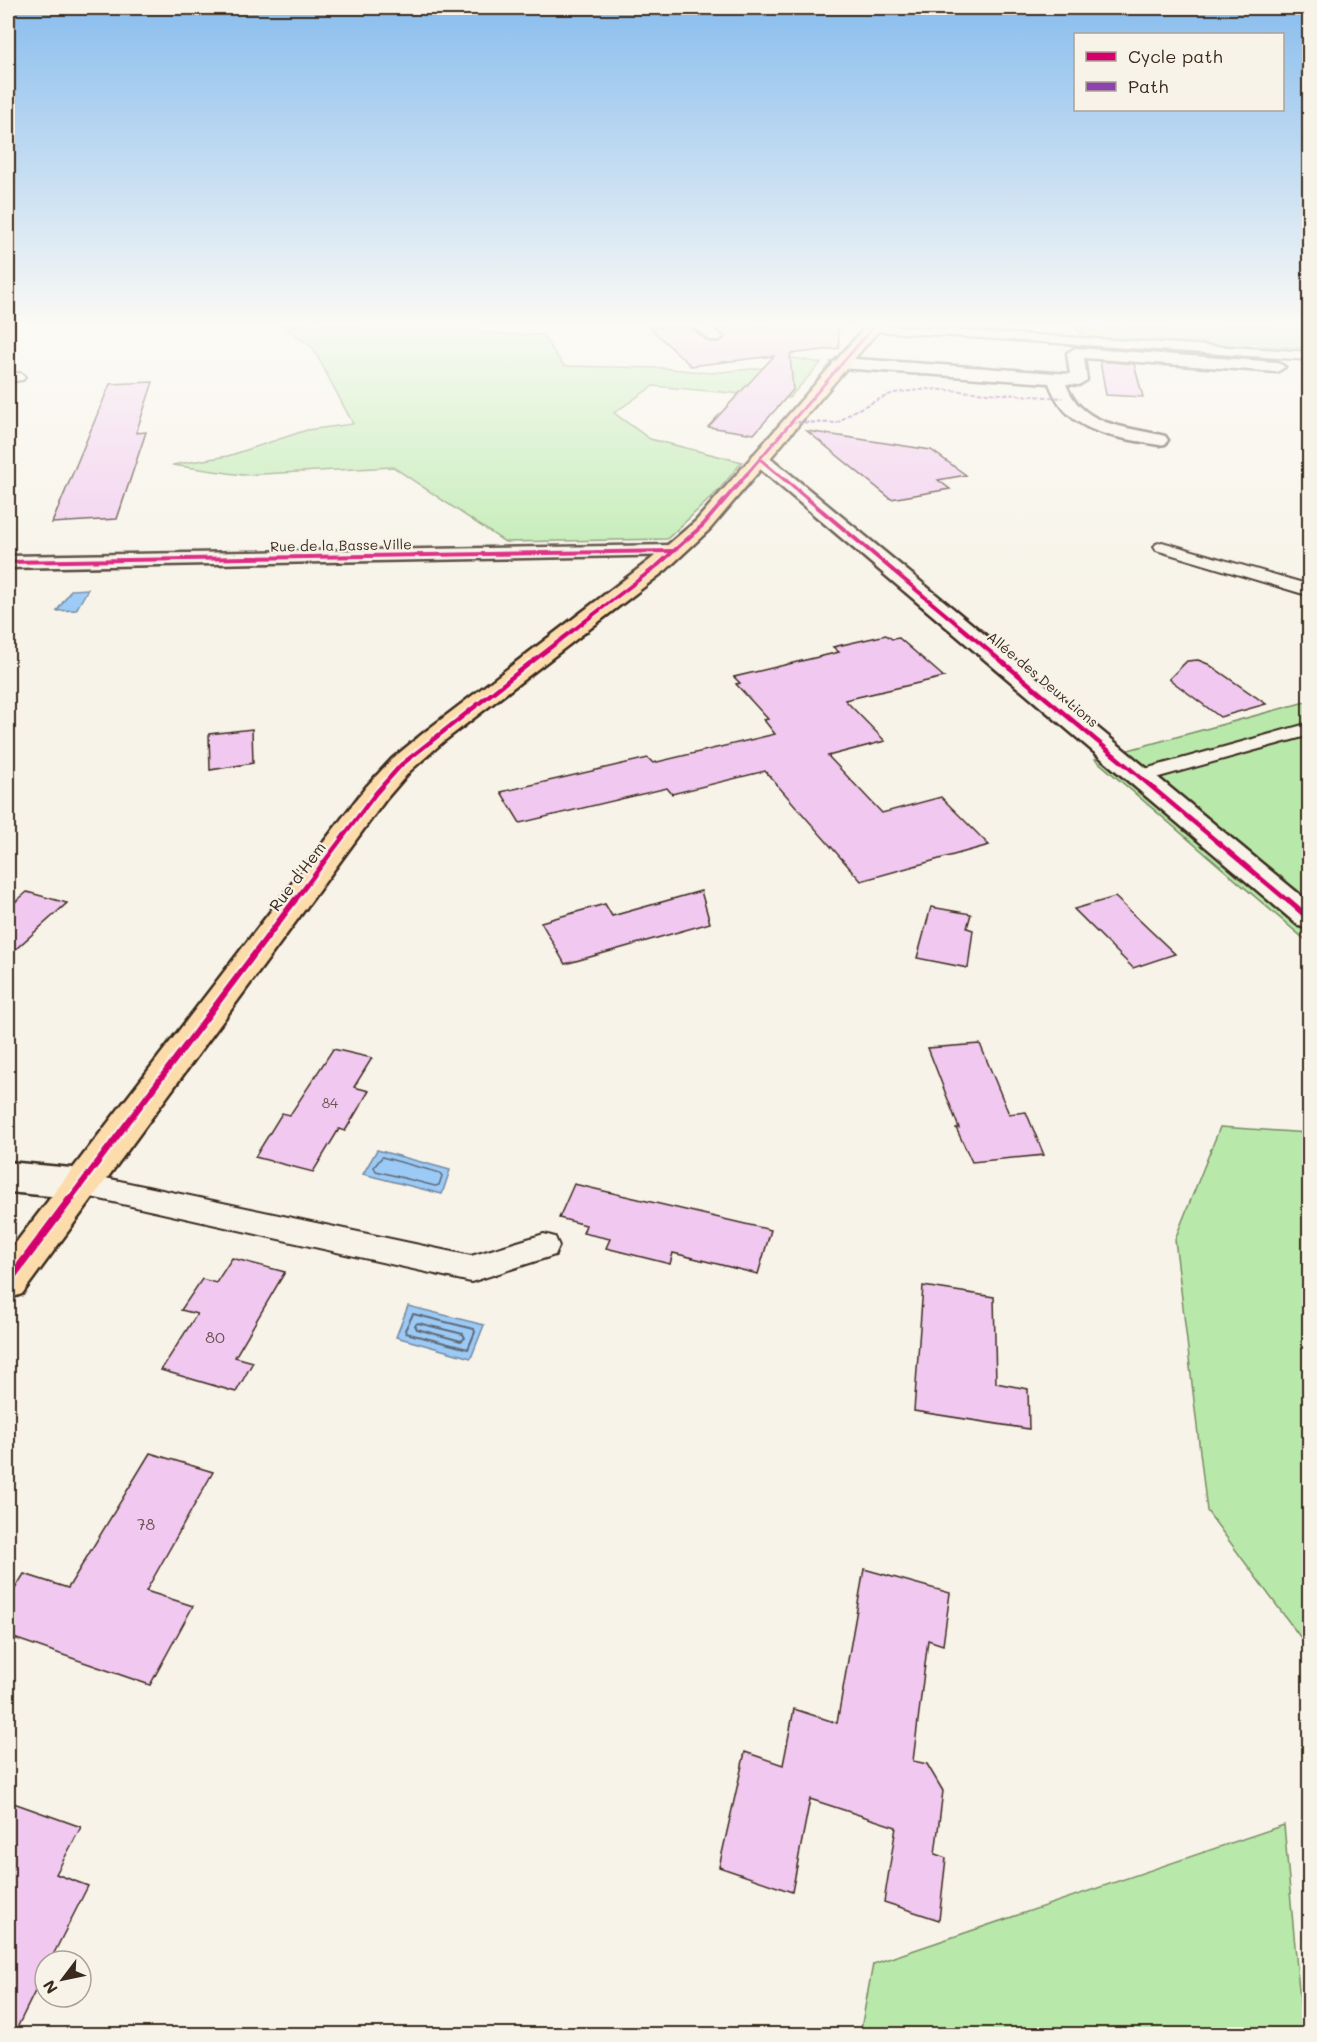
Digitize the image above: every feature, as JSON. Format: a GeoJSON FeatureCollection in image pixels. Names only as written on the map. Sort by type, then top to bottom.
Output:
{"type":"FeatureCollection","features":[{"type":"Feature","properties":{"kind":"main road","name":"Rue d'Hem"},"geometry":{"type":"LineString","coordinates":[[8,1282],[376,793],[401,765],[674,551],[703,525],[792,420]]}},
{"type":"Feature","properties":{"kind":"street"},"geometry":{"type":"LineString","coordinates":[[1090,420],[1114,430],[1159,440]]}},
{"type":"Feature","properties":{"kind":"street","name":"Allée des Deux Lions"},"geometry":{"type":"LineString","coordinates":[[760,459],[1310,919]]}},
{"type":"Feature","properties":{"kind":"street","name":"Rue de la Basse Ville"},"geometry":{"type":"LineString","coordinates":[[8,562],[674,551]]}},
{"type":"Feature","properties":{"kind":"street"},"geometry":{"type":"LineString","coordinates":[[8,1177],[82,1184]]}},
{"type":"Feature","properties":{"kind":"lane"},"geometry":{"type":"LineString","coordinates":[[1161,547],[1310,591]]}},
{"type":"Feature","properties":{"kind":"lane"},"geometry":{"type":"LineString","coordinates":[[1141,776],[1310,729]]}},
{"type":"Feature","properties":{"kind":"lane"},"geometry":{"type":"LineString","coordinates":[[82,1184],[471,1269],[544,1246]]}},
{"type":"Feature","properties":{"kind":"green space"},"geometry":{"type":"Polygon","coordinates":[[[351,420],[624,420],[650,439],[742,462],[718,491],[667,539],[505,542],[393,467],[242,475],[172,465],[228,456],[307,430],[353,424],[351,420]]]}},
{"type":"Feature","properties":{"kind":"green space"},"geometry":{"type":"Polygon","coordinates":[[[1309,701],[1309,943],[1095,759],[1309,701]]]}},
{"type":"Feature","properties":{"kind":"green space"},"geometry":{"type":"Polygon","coordinates":[[[1220,1127],[1309,1133],[1309,1649],[1207,1511],[1175,1239],[1220,1127]]]}},
{"type":"Feature","properties":{"kind":"green space"},"geometry":{"type":"Polygon","coordinates":[[[1284,1825],[1303,2034],[860,2034],[873,1964],[1284,1825]]]}},
{"type":"Feature","properties":{"kind":"water"},"geometry":{"type":"Polygon","coordinates":[[[88,589],[76,610],[57,611],[71,590],[88,589]]]}},
{"type":"Feature","properties":{"kind":"water"},"geometry":{"type":"Polygon","coordinates":[[[377,1150],[450,1170],[442,1194],[363,1174],[377,1150]]]}},
{"type":"Feature","properties":{"kind":"water"},"geometry":{"type":"Polygon","coordinates":[[[408,1306],[484,1325],[471,1358],[396,1337],[408,1306]]]}},
{"type":"Feature","properties":{"kind":"building"},"geometry":{"type":"Polygon","coordinates":[[[95,420],[140,420],[136,433],[146,432],[117,519],[52,523],[95,420]]]}},
{"type":"Feature","properties":{"kind":"building"},"geometry":{"type":"Polygon","coordinates":[[[714,420],[766,420],[754,434],[708,427],[714,420]]]}},
{"type":"Feature","properties":{"kind":"building"},"geometry":{"type":"Polygon","coordinates":[[[807,431],[931,450],[966,475],[938,480],[950,489],[891,499],[807,431]]]}},
{"type":"Feature","properties":{"kind":"building"},"geometry":{"type":"Polygon","coordinates":[[[886,635],[892,639],[899,638],[944,677],[845,700],[885,741],[828,756],[882,813],[941,797],[989,845],[861,881],[765,771],[672,794],[667,788],[520,823],[501,792],[648,758],[653,763],[775,734],[764,720],[768,719],[736,684],[740,683],[734,677],[839,652],[833,647],[886,635]]]}},
{"type":"Feature","properties":{"kind":"building"},"geometry":{"type":"Polygon","coordinates":[[[1198,660],[1208,664],[1266,704],[1220,717],[1169,679],[1187,661],[1198,660]]]}},
{"type":"Feature","properties":{"kind":"building"},"geometry":{"type":"Polygon","coordinates":[[[252,729],[253,763],[210,770],[209,734],[252,729]]]}},
{"type":"Feature","properties":{"kind":"building"},"geometry":{"type":"Polygon","coordinates":[[[701,891],[710,923],[565,964],[541,922],[605,904],[612,916],[701,891]]]}},
{"type":"Feature","properties":{"kind":"building"},"geometry":{"type":"Polygon","coordinates":[[[27,892],[67,903],[8,956],[8,908],[27,892]]]}},
{"type":"Feature","properties":{"kind":"building"},"geometry":{"type":"Polygon","coordinates":[[[1115,897],[1175,954],[1133,968],[1074,909],[1115,897]]]}},
{"type":"Feature","properties":{"kind":"building"},"geometry":{"type":"Polygon","coordinates":[[[931,907],[971,914],[967,928],[973,930],[968,968],[917,958],[931,907]]]}},
{"type":"Feature","properties":{"kind":"building"},"geometry":{"type":"Polygon","coordinates":[[[980,1044],[1009,1114],[1026,1112],[1044,1155],[972,1162],[956,1128],[959,1128],[928,1048],[980,1044]]]}},
{"type":"Feature","properties":{"kind":"building"},"geometry":{"type":"Polygon","coordinates":[[[333,1049],[372,1058],[354,1087],[369,1091],[345,1131],[339,1129],[313,1172],[255,1157],[282,1113],[290,1115],[333,1049]]]}},
{"type":"Feature","properties":{"kind":"building"},"geometry":{"type":"Polygon","coordinates":[[[574,1184],[771,1230],[758,1274],[673,1253],[670,1264],[606,1248],[610,1239],[583,1233],[586,1225],[559,1218],[574,1184]]]}},
{"type":"Feature","properties":{"kind":"building"},"geometry":{"type":"Polygon","coordinates":[[[232,1258],[285,1272],[235,1357],[253,1362],[236,1392],[161,1370],[197,1314],[181,1310],[202,1279],[216,1283],[232,1258]]]}},
{"type":"Feature","properties":{"kind":"building"},"geometry":{"type":"Polygon","coordinates":[[[923,1286],[994,1297],[996,1383],[1028,1389],[1029,1429],[914,1411],[923,1286]]]}},
{"type":"Feature","properties":{"kind":"building"},"geometry":{"type":"Polygon","coordinates":[[[150,1453],[213,1472],[146,1591],[193,1606],[150,1685],[8,1636],[8,1600],[24,1574],[68,1588],[150,1453]]]}},
{"type":"Feature","properties":{"kind":"building"},"geometry":{"type":"Polygon","coordinates":[[[864,1569],[950,1593],[943,1645],[928,1640],[913,1761],[927,1764],[943,1791],[935,1854],[946,1858],[939,1920],[884,1902],[896,1827],[810,1799],[792,1892],[719,1867],[745,1752],[783,1765],[794,1709],[837,1723],[864,1569]]]}},
{"type":"Feature","properties":{"kind":"building"},"geometry":{"type":"Polygon","coordinates":[[[8,1801],[81,1827],[56,1874],[88,1886],[56,1949],[33,1949],[33,1995],[14,2034],[8,2034],[8,1801]]]}},
{"type":"Feature","properties":{"kind":"marked path"},"geometry":{"type":"LineString","coordinates":[[791,422],[837,423],[841,420]]}},
{"type":"Feature","properties":{"kind":"cycle path"},"geometry":{"type":"LineString","coordinates":[[8,1282],[376,793],[401,765],[435,736],[658,565],[703,525],[793,420]]}},
{"type":"Feature","properties":{"kind":"cycle path"},"geometry":{"type":"LineString","coordinates":[[760,459],[1310,919]]}},
{"type":"Feature","properties":{"kind":"cycle path"},"geometry":{"type":"LineString","coordinates":[[8,562],[674,551]]}}]}
